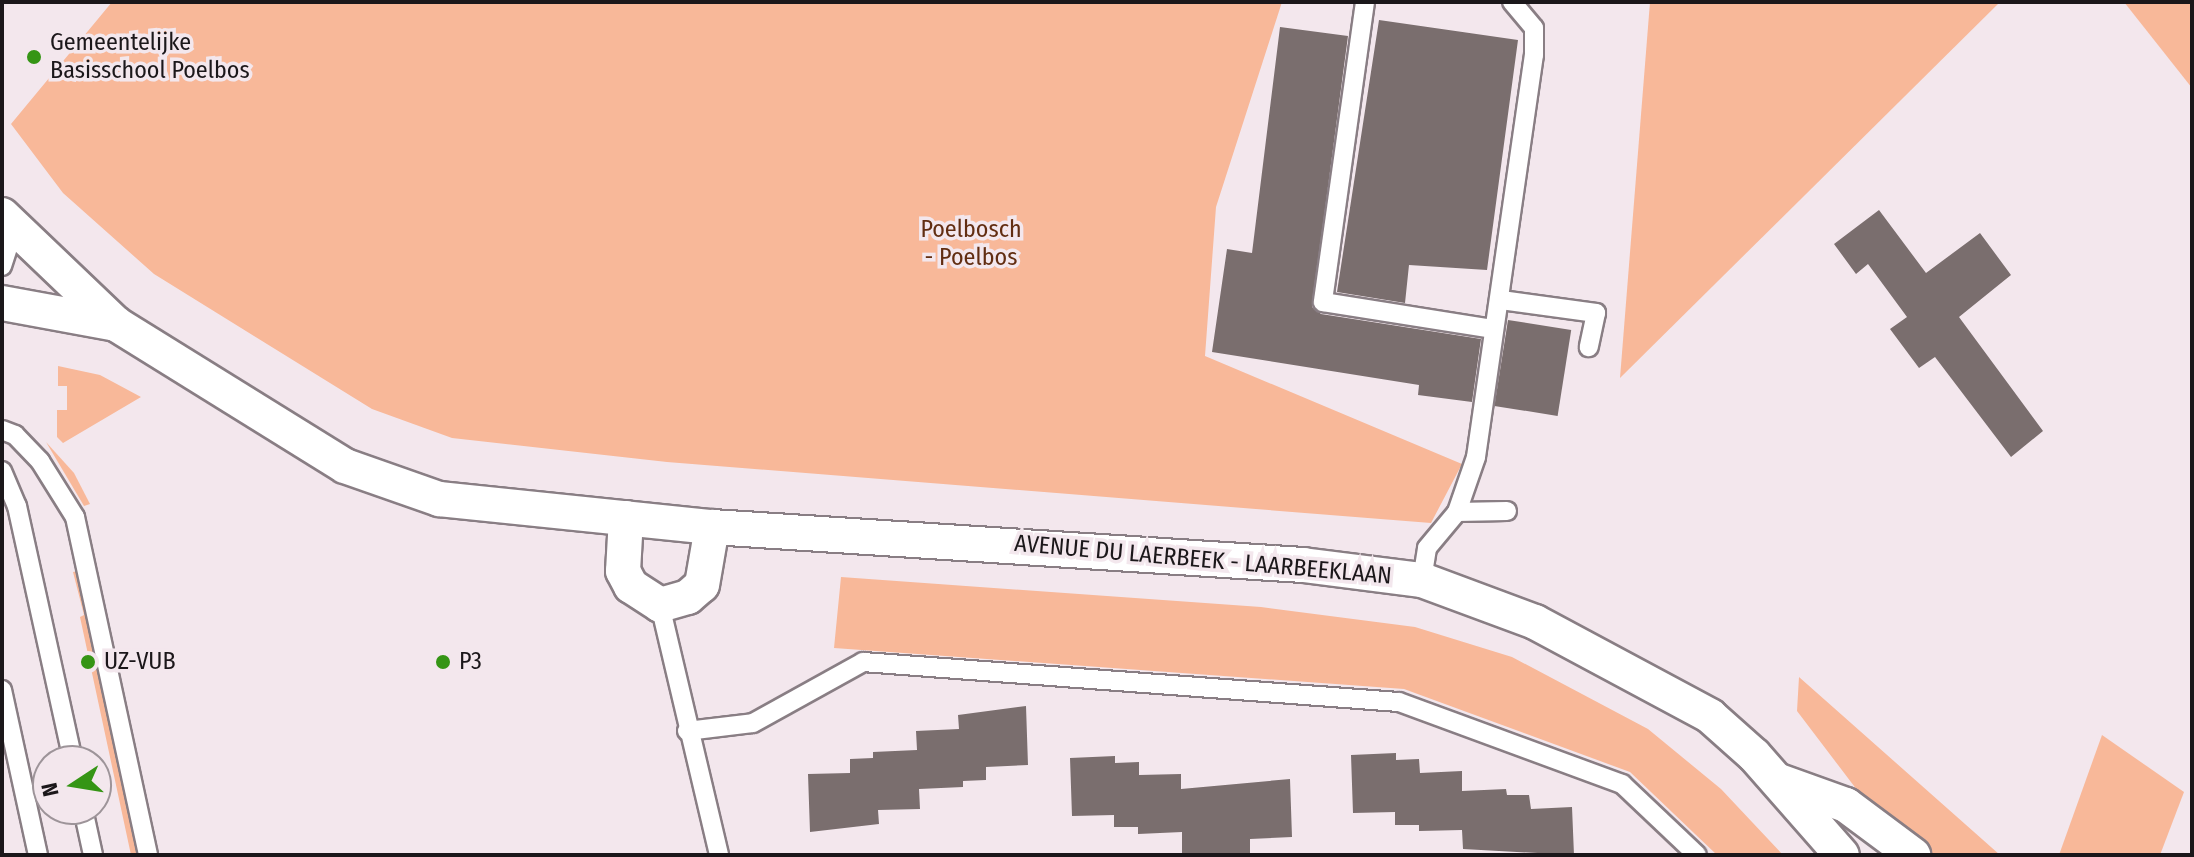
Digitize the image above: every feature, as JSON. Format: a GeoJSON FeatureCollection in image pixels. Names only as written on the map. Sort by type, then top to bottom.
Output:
{"type":"FeatureCollection","features":[{"type":"Feature","properties":{"kind":"street","name":"AVENUE DU LAERBEEK - LAARBEEKLAAN"},"geometry":{"type":"LineString","coordinates":[[8,221],[116,324],[345,466],[439,499],[712,527],[1272,563],[1422,580],[1535,622],[1663,686],[1710,716],[1776,780],[1842,855]]}},
{"type":"Feature","properties":{"kind":"street","name":"AVENUE DU LAERBEEK - LAARBEEKLAAN"},"geometry":{"type":"LineString","coordinates":[[2,303],[116,324]]}},
{"type":"Feature","properties":{"kind":"street"},"geometry":{"type":"LineString","coordinates":[[626,518],[623,571],[631,586],[660,605],[688,597],[702,585],[712,527]]}},
{"type":"Feature","properties":{"kind":"street"},"geometry":{"type":"LineString","coordinates":[[1776,780],[1846,805],[1913,855]]}},
{"type":"Feature","properties":{"kind":"lane"},"geometry":{"type":"LineString","coordinates":[[1365,2],[1323,302],[1494,329]]}},
{"type":"Feature","properties":{"kind":"lane"},"geometry":{"type":"LineString","coordinates":[[1422,580],[1427,548],[1457,512],[1476,457],[1501,300],[1534,55],[1534,28],[1512,2]]}},
{"type":"Feature","properties":{"kind":"lane"},"geometry":{"type":"LineString","coordinates":[[2,266],[8,221]]}},
{"type":"Feature","properties":{"kind":"lane"},"geometry":{"type":"LineString","coordinates":[[1501,300],[1596,313],[1589,347]]}},
{"type":"Feature","properties":{"kind":"lane"},"geometry":{"type":"LineString","coordinates":[[2,430],[15,435],[40,461],[75,517],[148,855]]}},
{"type":"Feature","properties":{"kind":"lane"},"geometry":{"type":"LineString","coordinates":[[2,471],[17,506],[69,745]]}},
{"type":"Feature","properties":{"kind":"lane"},"geometry":{"type":"LineString","coordinates":[[1457,512],[1507,511]]}},
{"type":"Feature","properties":{"kind":"lane"},"geometry":{"type":"LineString","coordinates":[[660,605],[687,731],[719,855]]}},
{"type":"Feature","properties":{"kind":"lane"},"geometry":{"type":"LineString","coordinates":[[687,731],[753,723],[863,662],[1399,702],[1622,784],[1697,855]]}},
{"type":"Feature","properties":{"kind":"lane"},"geometry":{"type":"LineString","coordinates":[[2,690],[38,855]]}},
{"type":"Feature","properties":{"kind":"lane"},"geometry":{"type":"LineString","coordinates":[[86,825],[93,855]]}},
{"type":"Feature","properties":{"kind":"green space","name":"Poelbosch - Poelbos"},"geometry":{"type":"Polygon","coordinates":[[[112,2],[1282,2],[1216,207],[1205,356],[1462,464],[1431,523],[667,462],[452,438],[372,409],[154,274],[63,193],[11,124],[112,2]]]}},
{"type":"Feature","properties":{"kind":"green space"},"geometry":{"type":"Polygon","coordinates":[[[1650,2],[2000,2],[1620,378],[1650,2]]]}},
{"type":"Feature","properties":{"kind":"green space"},"geometry":{"type":"Polygon","coordinates":[[[2124,2],[2192,2],[2192,88],[2124,2]]]}},
{"type":"Feature","properties":{"kind":"green space"},"geometry":{"type":"Polygon","coordinates":[[[58,366],[100,375],[141,397],[63,443],[57,437],[57,410],[67,410],[67,386],[58,386],[58,366]]]}},
{"type":"Feature","properties":{"kind":"green space"},"geometry":{"type":"Polygon","coordinates":[[[46,442],[74,473],[90,504],[84,506],[46,442]]]}},
{"type":"Feature","properties":{"kind":"green space"},"geometry":{"type":"Polygon","coordinates":[[[78,571],[139,855],[131,855],[112,766],[112,745],[107,745],[73,572],[78,571]]]}},
{"type":"Feature","properties":{"kind":"green space"},"geometry":{"type":"Polygon","coordinates":[[[841,577],[1261,607],[1415,627],[1512,657],[1648,729],[1721,789],[1783,855],[1717,855],[1630,772],[1404,689],[834,648],[841,577]]]}},
{"type":"Feature","properties":{"kind":"green space"},"geometry":{"type":"Polygon","coordinates":[[[1799,677],[2000,855],[1889,855],[1873,811],[1797,711],[1799,677]]]}},
{"type":"Feature","properties":{"kind":"green space"},"geometry":{"type":"Polygon","coordinates":[[[2102,735],[2184,792],[2160,855],[2059,855],[2102,735]]]}},
{"type":"Feature","properties":{"kind":"building"},"geometry":{"type":"Polygon","coordinates":[[[1379,20],[1518,40],[1487,270],[1409,265],[1405,303],[1337,292],[1379,20]]]}},
{"type":"Feature","properties":{"kind":"building"},"geometry":{"type":"Polygon","coordinates":[[[1280,27],[1348,36],[1312,307],[1321,314],[1481,339],[1472,402],[1418,395],[1419,385],[1212,352],[1227,249],[1252,253],[1280,27]]]}},
{"type":"Feature","properties":{"kind":"building"},"geometry":{"type":"Polygon","coordinates":[[[1879,210],[1926,273],[1980,233],[2011,275],[1959,317],[2043,431],[2011,457],[1935,357],[1919,368],[1890,329],[1907,317],[1868,264],[1856,274],[1834,244],[1879,210]]]}},
{"type":"Feature","properties":{"kind":"building"},"geometry":{"type":"Polygon","coordinates":[[[1508,320],[1571,330],[1558,416],[1494,406],[1508,320]]]}},
{"type":"Feature","properties":{"kind":"building"},"geometry":{"type":"Polygon","coordinates":[[[1026,706],[1028,765],[986,767],[986,780],[963,781],[963,787],[919,789],[920,809],[878,810],[879,824],[810,832],[808,774],[850,773],[850,759],[873,758],[873,752],[917,750],[916,731],[959,729],[958,715],[1026,706]]]}},
{"type":"Feature","properties":{"kind":"building"},"geometry":{"type":"Polygon","coordinates":[[[1396,753],[1396,760],[1419,759],[1420,773],[1462,771],[1462,791],[1506,789],[1507,795],[1529,795],[1531,809],[1572,807],[1574,855],[1463,849],[1462,830],[1419,831],[1419,825],[1395,825],[1395,812],[1353,813],[1351,755],[1396,753]]]}},
{"type":"Feature","properties":{"kind":"building"},"geometry":{"type":"Polygon","coordinates":[[[1115,756],[1115,763],[1139,762],[1139,775],[1181,774],[1181,789],[1290,779],[1292,837],[1250,839],[1250,853],[1182,855],[1182,832],[1138,834],[1138,827],[1114,827],[1114,815],[1072,816],[1070,758],[1115,756]]]}},
{"type":"Feature","properties":{"kind":"place","name":"Gemeentelijke Basisschool Poelbos"},"geometry":{"type":"Point","coordinates":[34,57]}},
{"type":"Feature","properties":{"kind":"place","name":"UZ-VUB"},"geometry":{"type":"Point","coordinates":[88,662]}},
{"type":"Feature","properties":{"kind":"place","name":"P3"},"geometry":{"type":"Point","coordinates":[443,662]}}]}
